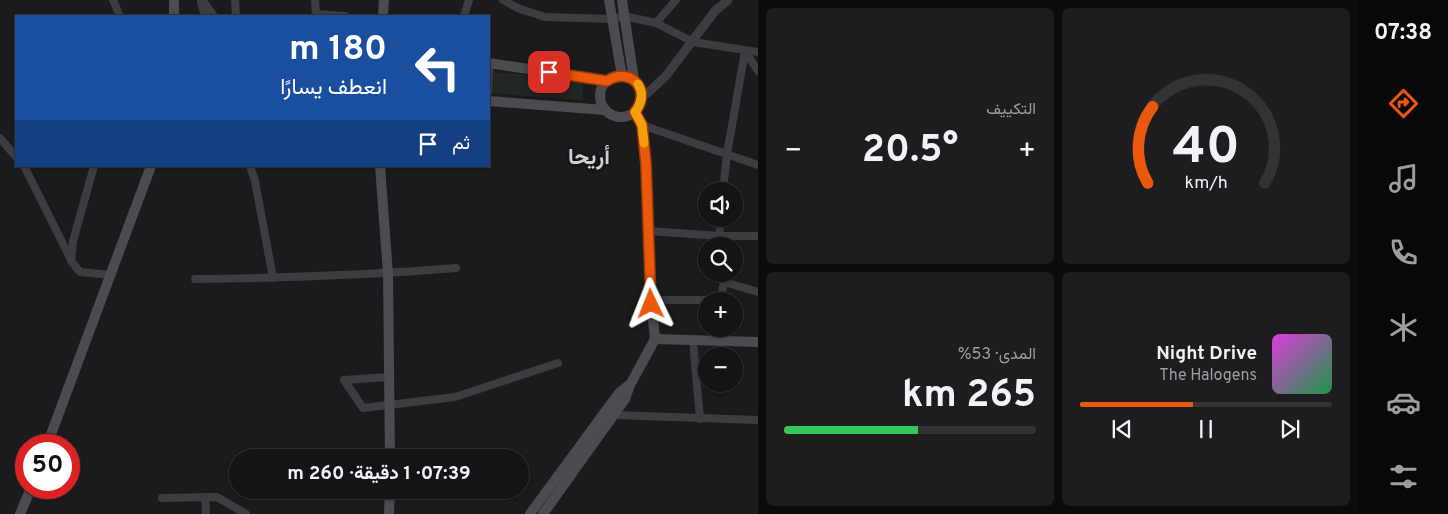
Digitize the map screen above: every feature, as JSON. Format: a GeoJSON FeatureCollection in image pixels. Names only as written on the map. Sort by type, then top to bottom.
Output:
{"type":"FeatureCollection","features":[{"type":"Feature","properties":{"kind":"main road"},"geometry":{"type":"LineString","coordinates":[[174,0],[174,15]]}},
{"type":"Feature","properties":{"kind":"main road"},"geometry":{"type":"LineString","coordinates":[[383,15],[384,0]]}},
{"type":"Feature","properties":{"kind":"main road"},"geometry":{"type":"LineString","coordinates":[[608,0],[622,76]]}},
{"type":"Feature","properties":{"kind":"main road"},"geometry":{"type":"LineString","coordinates":[[622,0],[634,80]]}},
{"type":"Feature","properties":{"kind":"main road"},"geometry":{"type":"LineString","coordinates":[[490,63],[607,81]]}},
{"type":"Feature","properties":{"kind":"main road"},"geometry":{"type":"LineString","coordinates":[[622,76],[634,80],[640,87],[642,98],[635,112],[623,117],[610,114],[605,110],[602,104],[601,92],[607,81],[612,77],[622,76]]}},
{"type":"Feature","properties":{"kind":"main road"},"geometry":{"type":"LineString","coordinates":[[490,101],[605,110]]}},
{"type":"Feature","properties":{"kind":"main road"},"geometry":{"type":"LineString","coordinates":[[543,514],[625,399],[630,385],[655,339],[651,300],[646,164],[642,125],[635,112]]}},
{"type":"Feature","properties":{"kind":"main road"},"geometry":{"type":"LineString","coordinates":[[51,434],[152,167]]}},
{"type":"Feature","properties":{"kind":"main road"},"geometry":{"type":"LineString","coordinates":[[380,167],[388,274],[390,449]]}},
{"type":"Feature","properties":{"kind":"main road"},"geometry":{"type":"LineString","coordinates":[[655,339],[693,342],[758,342]]}},
{"type":"Feature","properties":{"kind":"main road"},"geometry":{"type":"LineString","coordinates":[[530,514],[619,393],[630,385]]}},
{"type":"Feature","properties":{"kind":"main road"},"geometry":{"type":"LineString","coordinates":[[20,514],[26,499]]}},
{"type":"Feature","properties":{"kind":"main road"},"geometry":{"type":"LineString","coordinates":[[389,514],[390,499]]}},
{"type":"Feature","properties":{"kind":"street"},"geometry":{"type":"LineString","coordinates":[[114,0],[120,15]]}},
{"type":"Feature","properties":{"kind":"street"},"geometry":{"type":"LineString","coordinates":[[202,0],[205,15]]}},
{"type":"Feature","properties":{"kind":"street"},"geometry":{"type":"LineString","coordinates":[[202,0],[213,15]]}},
{"type":"Feature","properties":{"kind":"street"},"geometry":{"type":"LineString","coordinates":[[236,0],[236,15]]}},
{"type":"Feature","properties":{"kind":"street"},"geometry":{"type":"LineString","coordinates":[[315,0],[316,15]]}},
{"type":"Feature","properties":{"kind":"street"},"geometry":{"type":"LineString","coordinates":[[464,15],[469,0]]}},
{"type":"Feature","properties":{"kind":"street"},"geometry":{"type":"LineString","coordinates":[[503,0],[519,3],[520,9],[545,17],[612,19],[624,16],[656,23],[693,42],[758,52]]}},
{"type":"Feature","properties":{"kind":"street"},"geometry":{"type":"LineString","coordinates":[[656,23],[676,0]]}},
{"type":"Feature","properties":{"kind":"street"},"geometry":{"type":"LineString","coordinates":[[642,98],[665,77],[715,11],[728,0]]}},
{"type":"Feature","properties":{"kind":"street"},"geometry":{"type":"LineString","coordinates":[[745,51],[758,71]]}},
{"type":"Feature","properties":{"kind":"street"},"geometry":{"type":"LineString","coordinates":[[724,182],[745,51]]}},
{"type":"Feature","properties":{"kind":"street"},"geometry":{"type":"LineString","coordinates":[[642,125],[758,165]]}},
{"type":"Feature","properties":{"kind":"street"},"geometry":{"type":"LineString","coordinates":[[0,138],[15,156]]}},
{"type":"Feature","properties":{"kind":"street"},"geometry":{"type":"LineString","coordinates":[[25,167],[72,261],[80,272],[111,275]]}},
{"type":"Feature","properties":{"kind":"street"},"geometry":{"type":"LineString","coordinates":[[72,261],[73,242],[94,167]]}},
{"type":"Feature","properties":{"kind":"street"},"geometry":{"type":"LineString","coordinates":[[250,167],[273,278]]}},
{"type":"Feature","properties":{"kind":"street"},"geometry":{"type":"LineString","coordinates":[[719,236],[720,227]]}},
{"type":"Feature","properties":{"kind":"street"},"geometry":{"type":"LineString","coordinates":[[649,231],[719,236],[758,236]]}},
{"type":"Feature","properties":{"kind":"street"},"geometry":{"type":"LineString","coordinates":[[195,279],[388,274],[456,268]]}},
{"type":"Feature","properties":{"kind":"street"},"geometry":{"type":"LineString","coordinates":[[651,300],[714,300],[721,297],[724,282],[758,292]]}},
{"type":"Feature","properties":{"kind":"street"},"geometry":{"type":"LineString","coordinates":[[693,342],[700,419]]}},
{"type":"Feature","properties":{"kind":"street"},"geometry":{"type":"LineString","coordinates":[[388,377],[344,380],[363,408],[390,406],[455,398],[558,364]]}},
{"type":"Feature","properties":{"kind":"street"},"geometry":{"type":"LineString","coordinates":[[614,415],[758,420]]}},
{"type":"Feature","properties":{"kind":"street"},"geometry":{"type":"LineString","coordinates":[[162,498],[217,497],[246,514]]}},
{"type":"Feature","properties":{"kind":"street"},"geometry":{"type":"LineString","coordinates":[[205,498],[206,514]]}},
{"type":"Feature","properties":{"kind":"shaded area"},"geometry":{"type":"Polygon","coordinates":[[[490,72],[582,78],[583,100],[490,93],[490,72]]]}},
{"type":"Feature","properties":{"kind":"slow traffic"},"geometry":{"type":"LineString","coordinates":[[638,84],[642,93],[642,100],[635,112],[642,125],[644,143]]}},
{"type":"Feature","properties":{"kind":"district","name":"أريحا"},"geometry":{"type":"Point","coordinates":[589,156]}},
{"type":"Feature","properties":{"kind":"route"},"geometry":{"type":"LineString","coordinates":[[549,72],[607,81],[612,77],[624,76],[636,81],[640,87],[642,100],[635,112],[642,125],[646,164],[651,304]]}}]}
